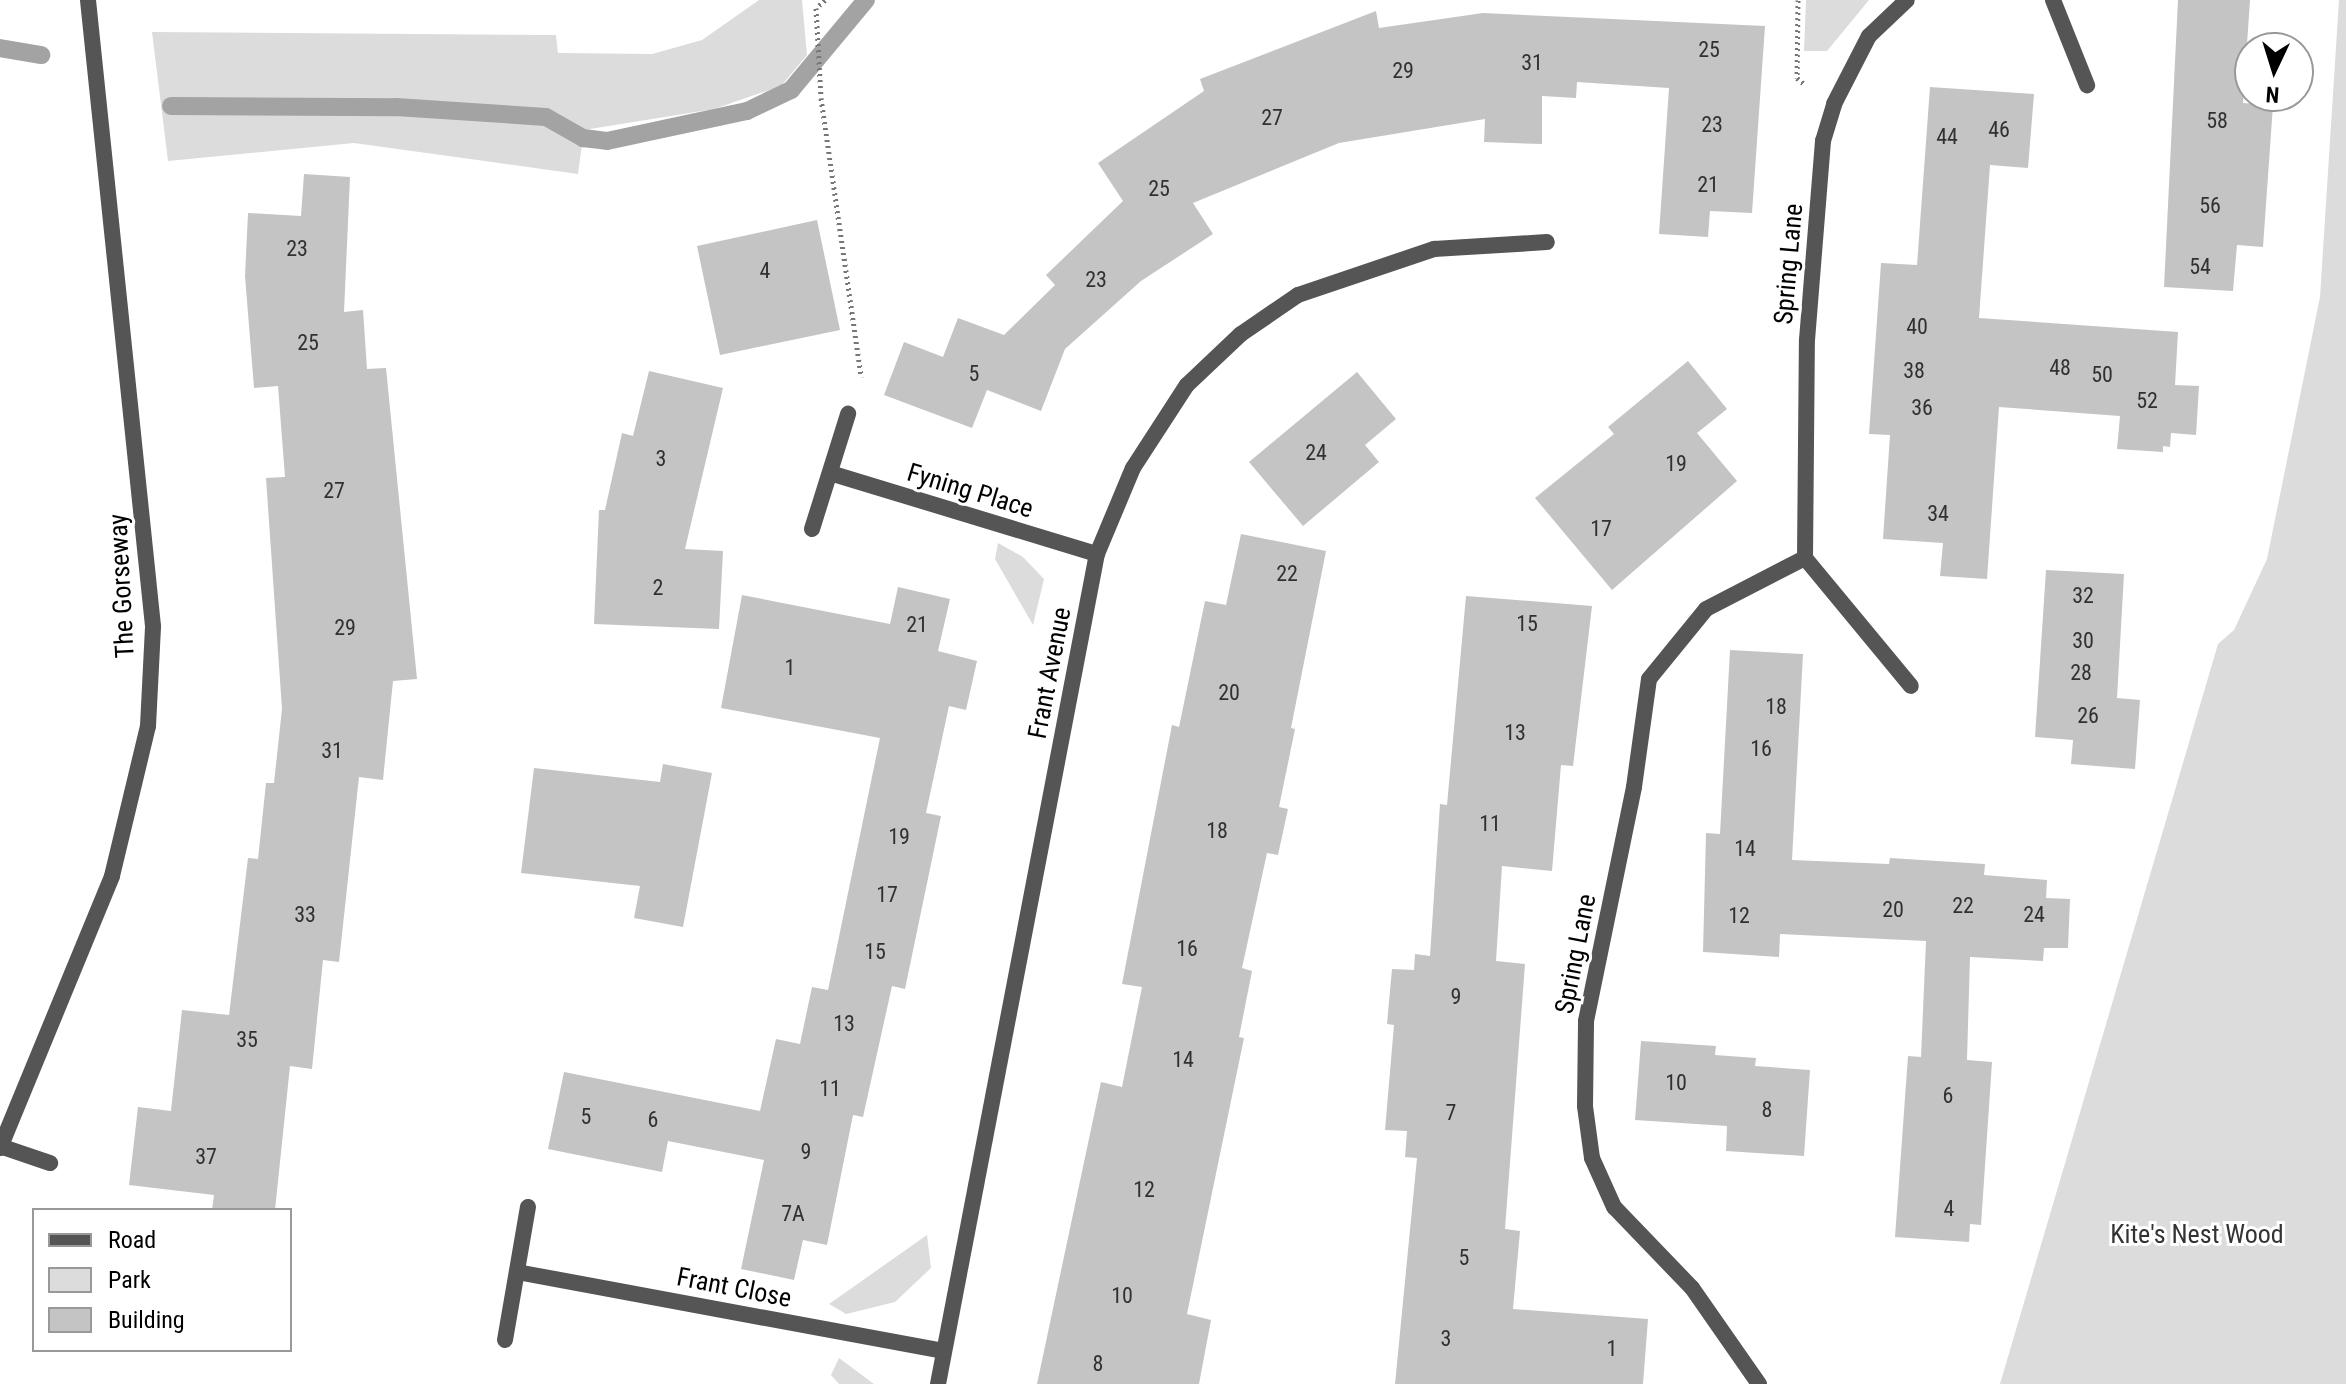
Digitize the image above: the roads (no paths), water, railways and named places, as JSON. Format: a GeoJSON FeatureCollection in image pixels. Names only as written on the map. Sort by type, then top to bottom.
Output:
{"type":"FeatureCollection","features":[{"type":"Feature","properties":{"kind":"street","name":"The Gorseway"},"geometry":{"type":"LineString","coordinates":[[50,1163],[0,1147],[112,876],[148,726],[153,626],[88,0]]}},
{"type":"Feature","properties":{"kind":"street","name":"Spring Lane"},"geometry":{"type":"LineString","coordinates":[[1759,1384],[1692,1288],[1614,1207],[1592,1158],[1585,1106],[1586,1021],[1634,787],[1649,679],[1706,609],[1805,558],[1807,340],[1823,141],[1834,104],[1869,36],[1907,0]]}},
{"type":"Feature","properties":{"kind":"street"},"geometry":{"type":"LineString","coordinates":[[2053,0],[2087,85]]}},
{"type":"Feature","properties":{"kind":"street","name":"Frant Avenue"},"geometry":{"type":"LineString","coordinates":[[938,1384],[1097,554],[1133,468],[1187,385],[1252,326],[1298,295],[1434,249],[1547,242]]}},
{"type":"Feature","properties":{"kind":"street"},"geometry":{"type":"LineString","coordinates":[[812,529],[848,414]]}},
{"type":"Feature","properties":{"kind":"street","name":"Fyning Place"},"geometry":{"type":"LineString","coordinates":[[830,473],[1097,554]]}},
{"type":"Feature","properties":{"kind":"street"},"geometry":{"type":"LineString","coordinates":[[1805,558],[1911,686]]}},
{"type":"Feature","properties":{"kind":"street"},"geometry":{"type":"LineString","coordinates":[[505,1340],[528,1207]]}},
{"type":"Feature","properties":{"kind":"street","name":"Frant Close"},"geometry":{"type":"LineString","coordinates":[[517,1272],[942,1351]]}},
{"type":"Feature","properties":{"kind":"waterway"},"geometry":{"type":"LineString","coordinates":[[171,106],[396,107],[546,117],[583,138],[607,141],[747,111],[791,90],[866,0]]}},
{"type":"Feature","properties":{"kind":"waterway"},"geometry":{"type":"LineString","coordinates":[[0,48],[41,55]]}},
{"type":"Feature","properties":{"kind":"park label","name":"Kite's Nest Wood"},"geometry":{"type":"Point","coordinates":[2197,1235]}}]}
